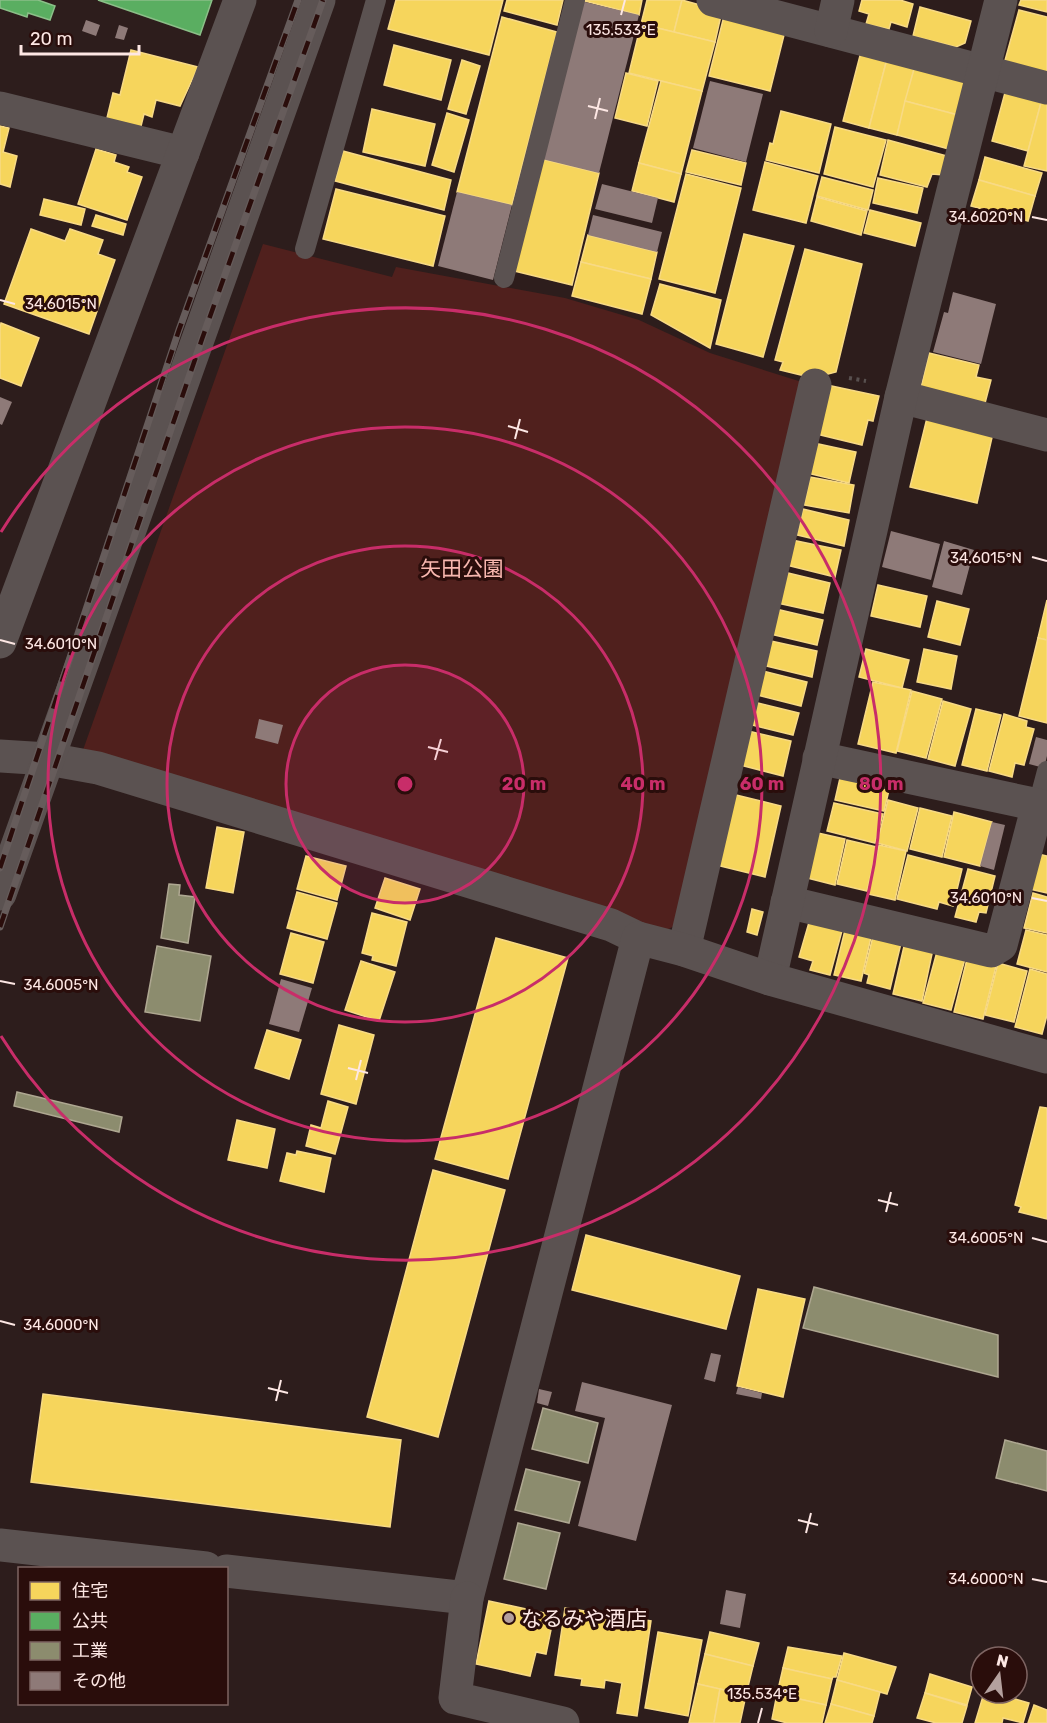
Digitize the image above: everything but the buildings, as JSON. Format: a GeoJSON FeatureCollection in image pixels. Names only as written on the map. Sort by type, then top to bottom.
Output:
{"type":"FeatureCollection","features":[{"type":"Feature","properties":{"kind":"street"},"geometry":{"type":"LineString","coordinates":[[0,642],[240,0]]}},
{"type":"Feature","properties":{"kind":"street"},"geometry":{"type":"LineString","coordinates":[[0,894],[319,0]]}},
{"type":"Feature","properties":{"kind":"street"},"geometry":{"type":"LineString","coordinates":[[713,0],[1047,88]]}},
{"type":"Feature","properties":{"kind":"street"},"geometry":{"type":"LineString","coordinates":[[831,31],[838,0]]}},
{"type":"Feature","properties":{"kind":"street"},"geometry":{"type":"LineString","coordinates":[[770,979],[901,397],[1001,0]]}},
{"type":"Feature","properties":{"kind":"street"},"geometry":{"type":"LineString","coordinates":[[0,108],[183,153]]}},
{"type":"Feature","properties":{"kind":"street"},"geometry":{"type":"LineString","coordinates":[[684,951],[815,385]]}},
{"type":"Feature","properties":{"kind":"street"},"geometry":{"type":"LineString","coordinates":[[901,397],[1047,435]]}},
{"type":"Feature","properties":{"kind":"street"},"geometry":{"type":"LineString","coordinates":[[0,756],[48,759],[98,768],[611,926],[638,938],[770,979],[1047,1057]]}},
{"type":"Feature","properties":{"kind":"street"},"geometry":{"type":"LineString","coordinates":[[787,902],[991,951],[1001,945],[1038,804],[819,758]]}},
{"type":"Feature","properties":{"kind":"street"},"geometry":{"type":"LineString","coordinates":[[563,1723],[455,1698],[468,1598],[638,938]]}},
{"type":"Feature","properties":{"kind":"street"},"geometry":{"type":"LineString","coordinates":[[0,1545],[189,1567]]}},
{"type":"Feature","properties":{"kind":"street"},"geometry":{"type":"LineString","coordinates":[[228,1571],[468,1598]]}},
{"type":"Feature","properties":{"kind":"lane"},"geometry":{"type":"LineString","coordinates":[[305,249],[376,0]]}},
{"type":"Feature","properties":{"kind":"lane"},"geometry":{"type":"LineString","coordinates":[[504,278],[575,0]]}},
{"type":"Feature","properties":{"kind":"lane"},"geometry":{"type":"LineString","coordinates":[[1038,804],[1047,771]]}},
{"type":"Feature","properties":{"kind":"path"},"geometry":{"type":"LineString","coordinates":[[815,385],[834,376],[869,382]]}},
{"type":"Feature","properties":{"kind":"green space","name":"矢田公園"},"geometry":{"type":"Polygon","coordinates":[[[263,244],[392,277],[396,267],[565,298],[639,320],[710,353],[805,383],[681,922],[667,930],[83,750],[263,244]]]}},
{"type":"Feature","properties":{"kind":"railway"},"geometry":{"type":"LineString","coordinates":[[0,868],[179,330],[298,0]]}},
{"type":"Feature","properties":{"kind":"railway"},"geometry":{"type":"LineString","coordinates":[[0,927],[202,339],[323,0]]}},
{"type":"Feature","properties":{"kind":"place","name":"なるみや酒店"},"geometry":{"type":"Point","coordinates":[509,1618]}}]}
